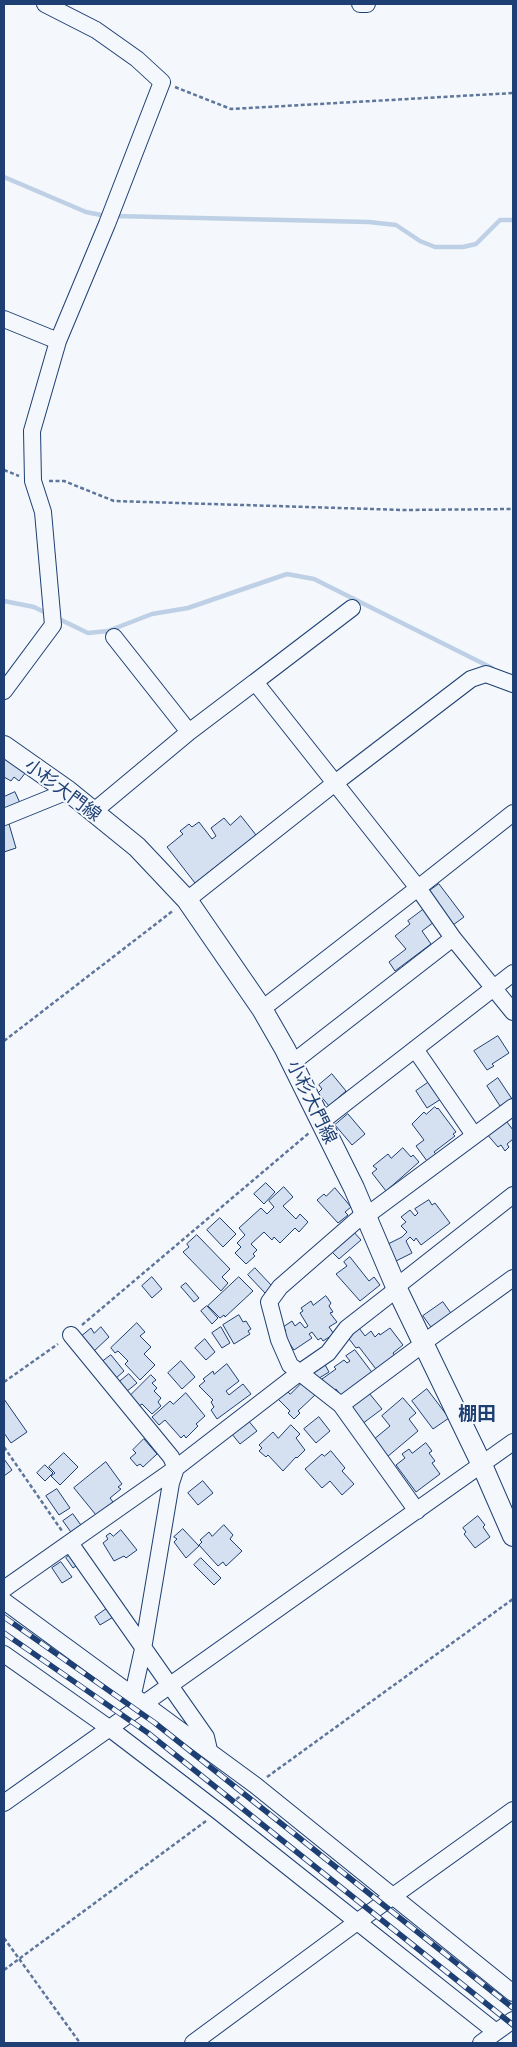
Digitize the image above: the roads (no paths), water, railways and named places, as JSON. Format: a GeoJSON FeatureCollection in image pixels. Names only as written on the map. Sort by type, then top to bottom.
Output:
{"type":"FeatureCollection","features":[{"type":"Feature","properties":{"kind":"main road","name":"小杉大門線"},"geometry":{"type":"LineString","coordinates":[[4,746],[68,791],[137,847],[187,900],[262,1009],[292,1063],[366,1214],[397,1288],[482,1465],[513,1536]]}},
{"type":"Feature","properties":{"kind":"street"},"geometry":{"type":"LineString","coordinates":[[4,691],[53,625],[43,512],[33,481],[32,431],[58,341],[107,224],[162,82],[137,59],[96,30],[45,4]]}},
{"type":"Feature","properties":{"kind":"street"},"geometry":{"type":"LineString","coordinates":[[360,4],[367,4]]}},
{"type":"Feature","properties":{"kind":"street"},"geometry":{"type":"LineString","coordinates":[[4,318],[58,341]]}},
{"type":"Feature","properties":{"kind":"street"},"geometry":{"type":"LineString","coordinates":[[93,812],[189,732],[352,608]]}},
{"type":"Feature","properties":{"kind":"street"},"geometry":{"type":"LineString","coordinates":[[114,637],[189,732]]}},
{"type":"Feature","properties":{"kind":"street"},"geometry":{"type":"LineString","coordinates":[[187,900],[470,679],[486,674],[513,684]]}},
{"type":"Feature","properties":{"kind":"street"},"geometry":{"type":"LineString","coordinates":[[255,682],[418,888],[493,989],[513,1012]]}},
{"type":"Feature","properties":{"kind":"street"},"geometry":{"type":"LineString","coordinates":[[4,817],[68,791]]}},
{"type":"Feature","properties":{"kind":"street"},"geometry":{"type":"LineString","coordinates":[[262,1009],[513,813]]}},
{"type":"Feature","properties":{"kind":"street"},"geometry":{"type":"LineString","coordinates":[[292,1063],[454,938]]}},
{"type":"Feature","properties":{"kind":"street"},"geometry":{"type":"LineString","coordinates":[[321,1122],[513,973]]}},
{"type":"Feature","properties":{"kind":"street"},"geometry":{"type":"LineString","coordinates":[[416,1049],[474,1135]]}},
{"type":"Feature","properties":{"kind":"street"},"geometry":{"type":"LineString","coordinates":[[417,1512],[341,1405],[290,1365],[279,1340],[268,1302],[280,1287],[366,1214],[513,1107]]}},
{"type":"Feature","properties":{"kind":"street"},"geometry":{"type":"LineString","coordinates":[[4,1589],[176,1468],[299,1373],[328,1353],[347,1328],[513,1194]]}},
{"type":"Feature","properties":{"kind":"street"},"geometry":{"type":"LineString","coordinates":[[341,1405],[513,1278]]}},
{"type":"Feature","properties":{"kind":"street"},"geometry":{"type":"LineString","coordinates":[[71,1335],[172,1457],[176,1468],[171,1483],[143,1648],[139,1698]]}},
{"type":"Feature","properties":{"kind":"street"},"geometry":{"type":"LineString","coordinates":[[4,1804],[109,1728],[139,1698],[172,1686],[513,1442]]}},
{"type":"Feature","properties":{"kind":"street"},"geometry":{"type":"LineString","coordinates":[[70,1543],[143,1648],[172,1686],[206,1737],[209,1751]]}},
{"type":"Feature","properties":{"kind":"street"},"geometry":{"type":"LineString","coordinates":[[4,1601],[139,1698],[255,1785],[513,1993]]}},
{"type":"Feature","properties":{"kind":"street"},"geometry":{"type":"LineString","coordinates":[[4,1654],[109,1728],[496,2032]]}},
{"type":"Feature","properties":{"kind":"street"},"geometry":{"type":"LineString","coordinates":[[193,2043],[513,1810]]}},
{"type":"Feature","properties":{"kind":"street"},"geometry":{"type":"LineString","coordinates":[[481,2043],[513,2020]]}},
{"type":"Feature","properties":{"kind":"waterway"},"geometry":{"type":"LineString","coordinates":[[4,177],[86,212],[106,216]]}},
{"type":"Feature","properties":{"kind":"waterway"},"geometry":{"type":"LineString","coordinates":[[114,216],[369,222],[396,225],[420,241],[435,247],[463,247],[476,244],[500,220],[513,220]]}},
{"type":"Feature","properties":{"kind":"waterway"},"geometry":{"type":"LineString","coordinates":[[57,618],[88,633],[108,631],[152,614],[188,608],[287,574],[314,579],[492,668]]}},
{"type":"Feature","properties":{"kind":"waterway"},"geometry":{"type":"LineString","coordinates":[[4,601],[34,607],[48,614]]}},
{"type":"Feature","properties":{"kind":"railway"},"geometry":{"type":"LineString","coordinates":[[4,1617],[155,1723],[513,2008]]}},
{"type":"Feature","properties":{"kind":"railway"},"geometry":{"type":"LineString","coordinates":[[4,1633],[148,1733],[513,2025]]}},
{"type":"Feature","properties":{"kind":"district","name":"棚田"},"geometry":{"type":"Point","coordinates":[477,1414]}}]}
